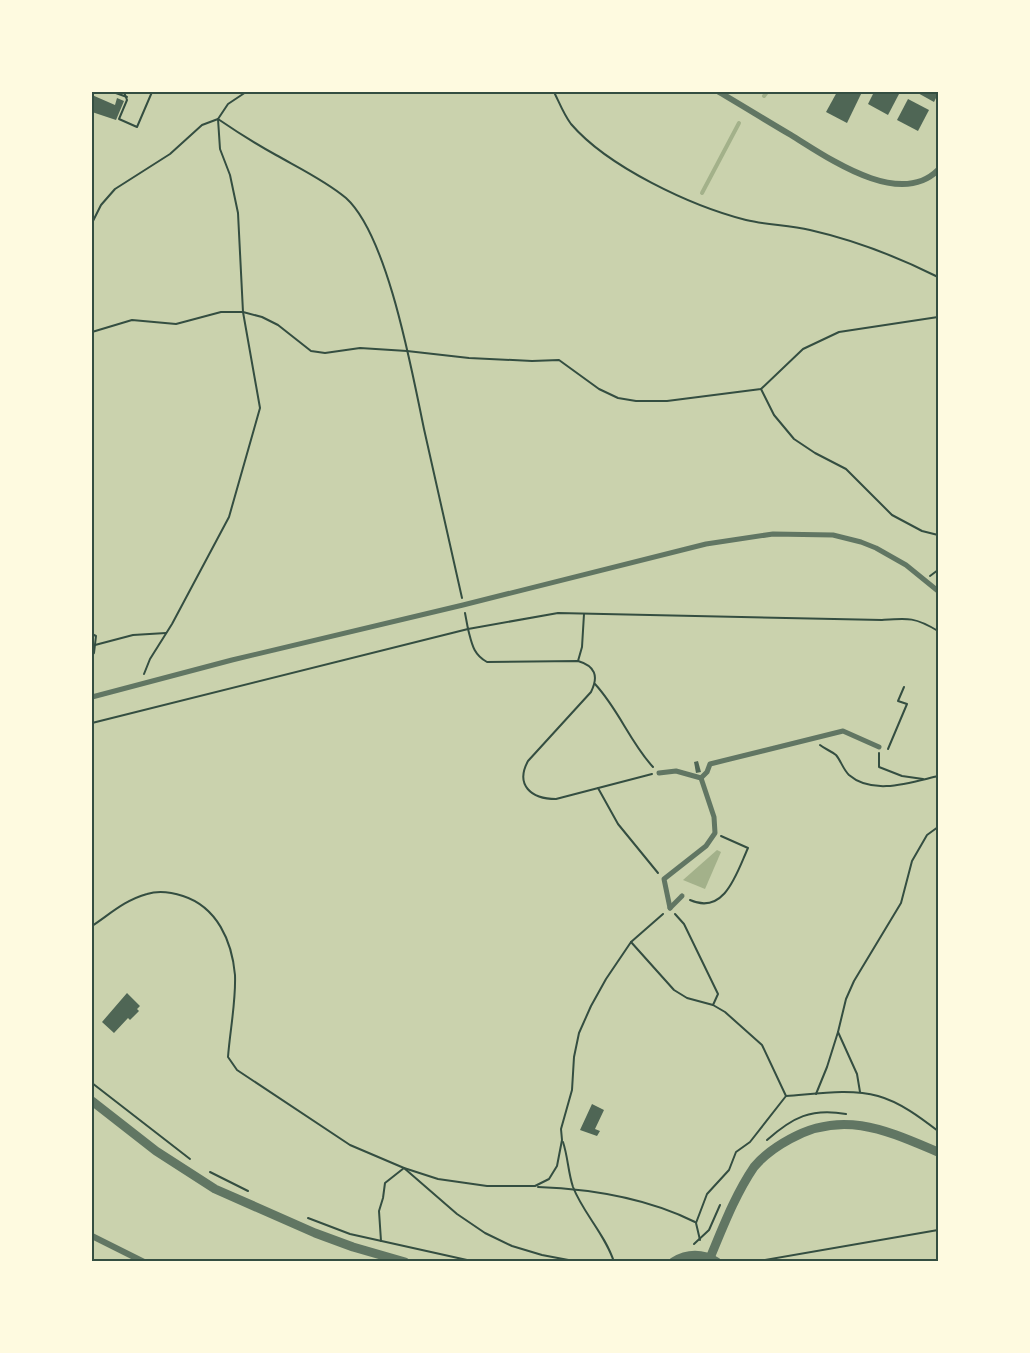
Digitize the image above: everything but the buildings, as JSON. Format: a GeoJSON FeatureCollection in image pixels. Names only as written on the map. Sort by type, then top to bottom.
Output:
{"type":"FeatureCollection","features":[{"type":"Feature","properties":{"kind":"street"},"geometry":{"type":"LineString","coordinates":[[719,92],[851,171],[883,182],[908,184],[936,173]]}},
{"type":"Feature","properties":{"kind":"street"},"geometry":{"type":"LineString","coordinates":[[92,697],[706,544],[773,534],[833,535],[861,542],[906,565],[939,591]]}},
{"type":"Feature","properties":{"kind":"street"},"geometry":{"type":"LineString","coordinates":[[701,778],[707,772],[710,764],[843,731],[879,747]]}},
{"type":"Feature","properties":{"kind":"street"},"geometry":{"type":"LineString","coordinates":[[658,773],[676,771],[701,778]]}},
{"type":"Feature","properties":{"kind":"street"},"geometry":{"type":"LineString","coordinates":[[670,908],[664,879],[706,846],[716,833],[714,817],[701,778]]}},
{"type":"Feature","properties":{"kind":"street"},"geometry":{"type":"LineString","coordinates":[[670,908],[682,896]]}},
{"type":"Feature","properties":{"kind":"street"},"geometry":{"type":"LineString","coordinates":[[92,1101],[156,1151],[215,1189],[315,1233],[352,1247],[405,1262]]}},
{"type":"Feature","properties":{"kind":"street"},"geometry":{"type":"LineString","coordinates":[[674,1262],[679,1258],[695,1255],[713,1260],[736,1197],[755,1166],[773,1149],[803,1131],[826,1124],[872,1126],[939,1152]]}},
{"type":"Feature","properties":{"kind":"street"},"geometry":{"type":"LineString","coordinates":[[92,1236],[144,1262]]}},
{"type":"Feature","properties":{"kind":"path"},"geometry":{"type":"LineString","coordinates":[[114,92],[125,95]]}},
{"type":"Feature","properties":{"kind":"path"},"geometry":{"type":"LineString","coordinates":[[125,95],[119,119],[137,127],[152,92]]}},
{"type":"Feature","properties":{"kind":"path"},"geometry":{"type":"LineString","coordinates":[[92,224],[101,205],[115,189],[170,154],[202,125],[218,119],[228,104],[246,92]]}},
{"type":"Feature","properties":{"kind":"path"},"geometry":{"type":"LineString","coordinates":[[554,92],[570,122],[582,135],[648,182],[695,202],[746,219],[809,229],[865,246],[914,264],[939,277]]}},
{"type":"Feature","properties":{"kind":"path"},"geometry":{"type":"LineString","coordinates":[[121,100],[125,95]]}},
{"type":"Feature","properties":{"kind":"path"},"geometry":{"type":"LineString","coordinates":[[141,684],[150,659],[229,517],[260,408],[243,312],[237,213],[230,175],[220,149],[218,119]]}},
{"type":"Feature","properties":{"kind":"path"},"geometry":{"type":"LineString","coordinates":[[218,119],[345,198],[359,213],[367,227],[381,261],[407,351],[468,629],[473,648],[479,657],[487,662],[578,661],[586,663],[595,672],[595,684],[591,692],[528,761],[523,775],[524,782],[535,796],[556,799],[658,773],[641,754],[618,712],[595,684]]}},
{"type":"Feature","properties":{"kind":"path"},"geometry":{"type":"LineString","coordinates":[[92,332],[132,320],[176,324],[221,312],[243,312],[262,317],[278,325],[311,351],[325,353],[360,348],[468,358],[559,360],[599,389],[618,398],[636,401],[667,401],[761,389],[803,350],[824,338],[839,332],[939,317]]}},
{"type":"Feature","properties":{"kind":"path"},"geometry":{"type":"LineString","coordinates":[[761,389],[774,416],[794,439],[846,469],[892,515],[922,531],[939,535]]}},
{"type":"Feature","properties":{"kind":"path"},"geometry":{"type":"LineString","coordinates":[[92,723],[257,679],[468,629],[558,613],[882,620],[909,618],[918,619],[939,631]]}},
{"type":"Feature","properties":{"kind":"path"},"geometry":{"type":"LineString","coordinates":[[578,661],[582,647],[584,614]]}},
{"type":"Feature","properties":{"kind":"path"},"geometry":{"type":"LineString","coordinates":[[95,645],[133,635],[166,633]]}},
{"type":"Feature","properties":{"kind":"path"},"geometry":{"type":"LineString","coordinates":[[92,634],[96,636],[92,655]]}},
{"type":"Feature","properties":{"kind":"path"},"geometry":{"type":"LineString","coordinates":[[891,744],[907,704],[898,701],[904,687]]}},
{"type":"Feature","properties":{"kind":"path"},"geometry":{"type":"LineString","coordinates":[[817,737],[821,747],[837,756],[849,775],[862,782],[876,786],[907,784],[939,776]]}},
{"type":"Feature","properties":{"kind":"path"},"geometry":{"type":"LineString","coordinates":[[879,747],[879,768],[902,776],[923,779]]}},
{"type":"Feature","properties":{"kind":"path"},"geometry":{"type":"LineString","coordinates":[[598,788],[618,824],[664,879]]}},
{"type":"Feature","properties":{"kind":"path"},"geometry":{"type":"LineString","coordinates":[[816,1094],[827,1067],[846,999],[854,981],[901,903],[912,861],[927,835],[939,827]]}},
{"type":"Feature","properties":{"kind":"path"},"geometry":{"type":"LineString","coordinates":[[682,896],[694,902],[706,903],[715,901],[729,888],[748,848],[716,833]]}},
{"type":"Feature","properties":{"kind":"path"},"geometry":{"type":"LineString","coordinates":[[92,926],[127,901],[158,891],[175,893],[195,900],[217,919],[230,951],[235,974],[228,1057],[237,1070],[350,1145],[404,1168],[438,1179],[487,1186],[573,1188],[656,1205],[696,1223]]}},
{"type":"Feature","properties":{"kind":"path"},"geometry":{"type":"LineString","coordinates":[[614,1262],[609,1248],[573,1188],[568,1157],[562,1140],[561,1128],[572,1090],[574,1057],[579,1033],[601,988],[631,942],[670,908],[684,924],[718,994],[713,1005]]}},
{"type":"Feature","properties":{"kind":"path"},"geometry":{"type":"LineString","coordinates":[[631,942],[674,990],[687,998],[713,1005],[725,1012],[762,1046],[786,1096]]}},
{"type":"Feature","properties":{"kind":"path"},"geometry":{"type":"LineString","coordinates":[[838,1032],[857,1074],[860,1093]]}},
{"type":"Feature","properties":{"kind":"path"},"geometry":{"type":"LineString","coordinates":[[92,1083],[193,1161]]}},
{"type":"Feature","properties":{"kind":"path"},"geometry":{"type":"LineString","coordinates":[[764,1142],[798,1116],[827,1111],[855,1115]]}},
{"type":"Feature","properties":{"kind":"path"},"geometry":{"type":"LineString","coordinates":[[535,1186],[549,1179],[557,1166],[562,1140]]}},
{"type":"Feature","properties":{"kind":"path"},"geometry":{"type":"LineString","coordinates":[[202,1168],[255,1195]]}},
{"type":"Feature","properties":{"kind":"path"},"geometry":{"type":"LineString","coordinates":[[381,1241],[379,1211],[385,1183],[404,1168]]}},
{"type":"Feature","properties":{"kind":"path"},"geometry":{"type":"LineString","coordinates":[[404,1168],[457,1214],[484,1233],[512,1246],[579,1262]]}},
{"type":"Feature","properties":{"kind":"path"},"geometry":{"type":"LineString","coordinates":[[685,1248],[700,1240],[709,1230],[723,1200]]}},
{"type":"Feature","properties":{"kind":"path"},"geometry":{"type":"LineString","coordinates":[[308,1218],[350,1234],[476,1262]]}},
{"type":"Feature","properties":{"kind":"path"},"geometry":{"type":"LineString","coordinates":[[753,1262],[939,1230]]}},
{"type":"Feature","properties":{"kind":"shaded area"},"geometry":{"type":"Polygon","coordinates":[[[92,92],[938,92],[938,1261],[92,1261],[92,92]]]}},
{"type":"Feature","properties":{"kind":"shaded area"},"geometry":{"type":"Polygon","coordinates":[[[717,850],[721,852],[705,889],[683,880],[717,850]]]}},
{"type":"Feature","properties":{"kind":"waterway"},"geometry":{"type":"LineString","coordinates":[[764,96],[767,92]]}},
{"type":"Feature","properties":{"kind":"waterway"},"geometry":{"type":"LineString","coordinates":[[702,193],[739,123]]}}]}
